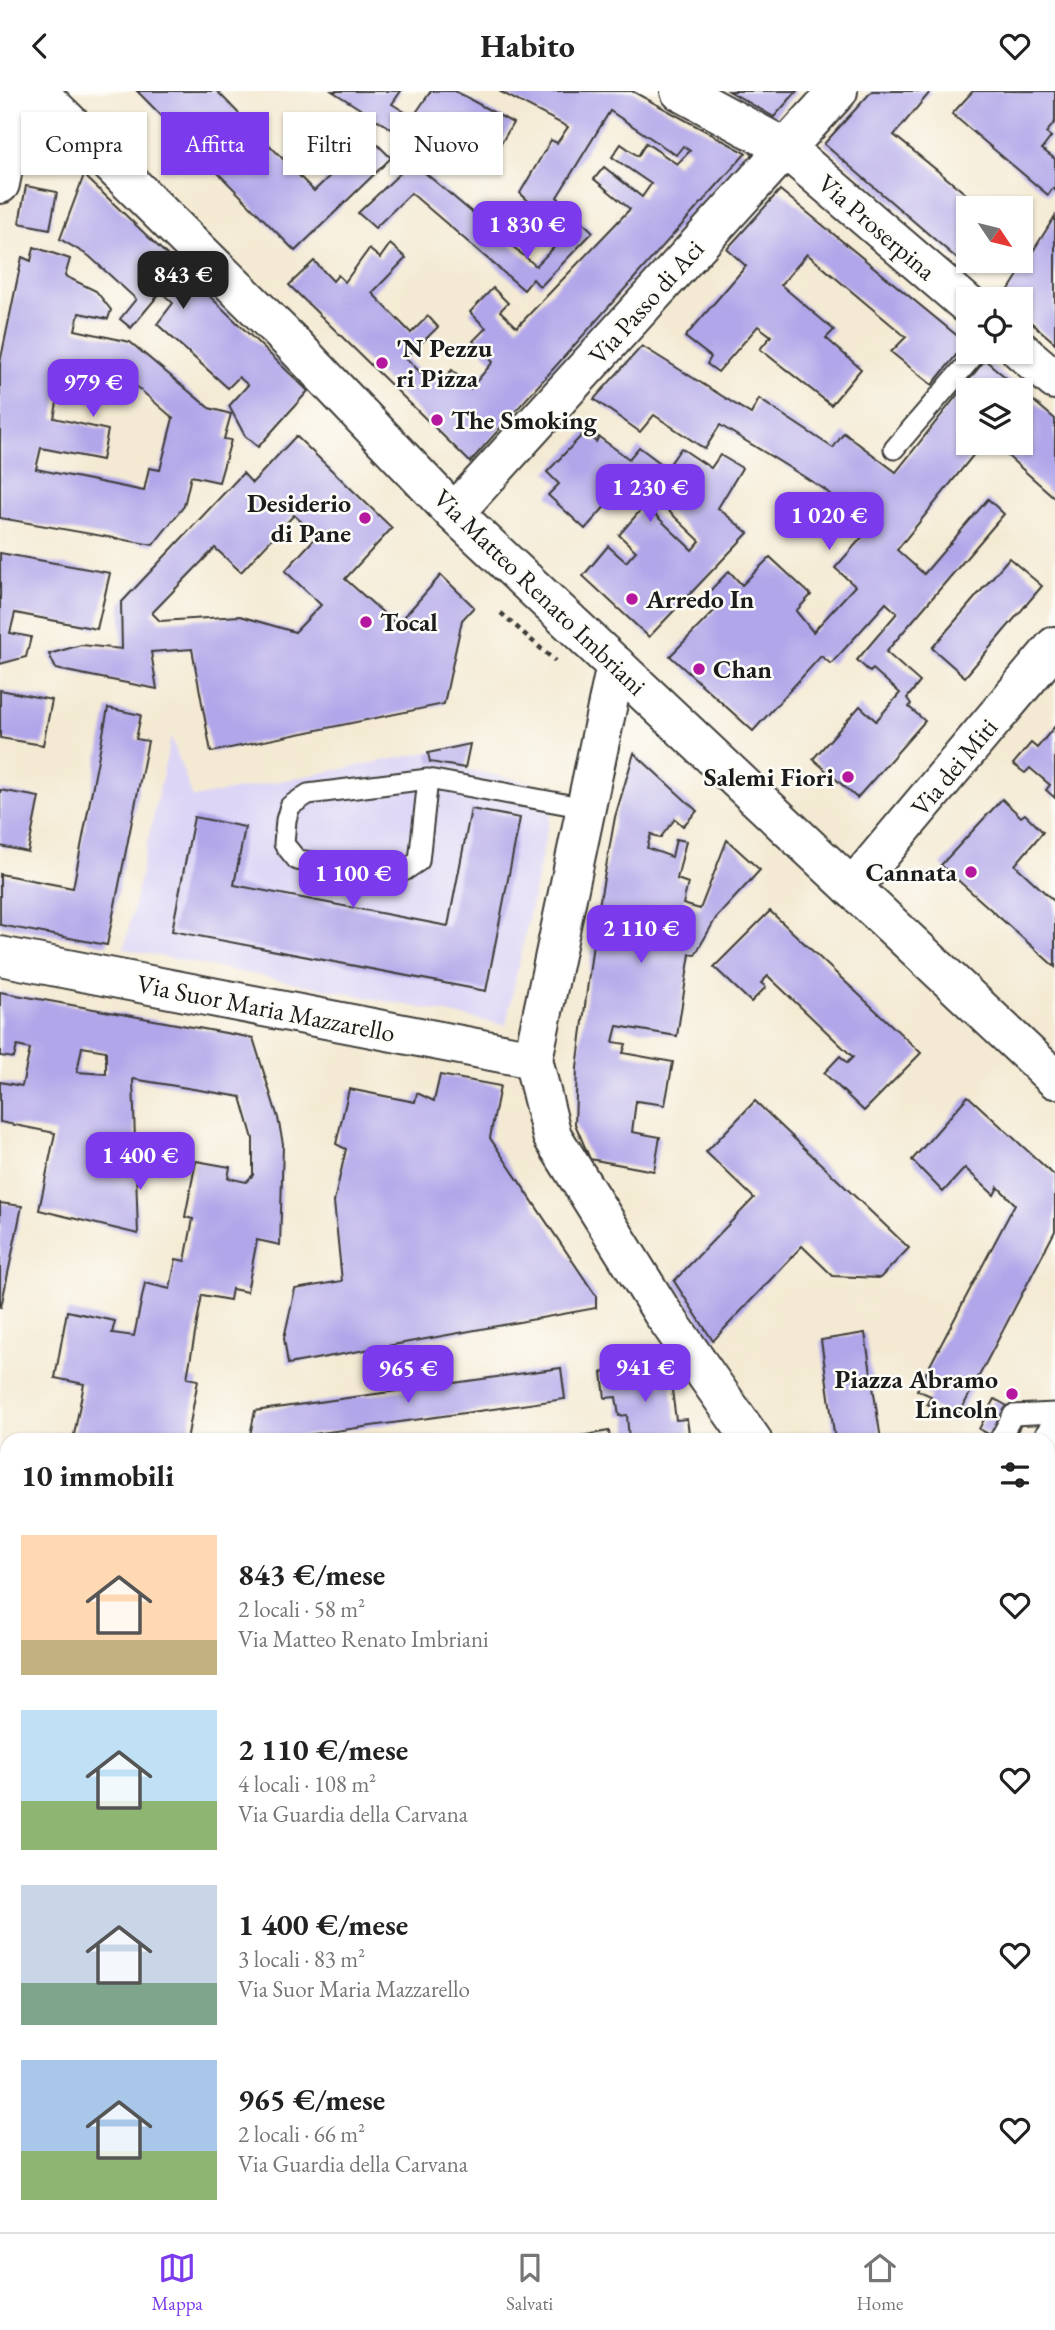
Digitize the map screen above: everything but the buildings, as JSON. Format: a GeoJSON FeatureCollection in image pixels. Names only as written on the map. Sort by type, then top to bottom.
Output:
{"type":"FeatureCollection","features":[{"type":"Feature","properties":{"kind":"street"},"geometry":{"type":"LineString","coordinates":[[0,184],[18,91]]}},
{"type":"Feature","properties":{"kind":"street","name":"Via Matteo Renato Imbriani"},"geometry":{"type":"LineString","coordinates":[[37,91],[292,343],[454,513],[1055,1079]]}},
{"type":"Feature","properties":{"kind":"street","name":"Via Proserpina"},"geometry":{"type":"LineString","coordinates":[[680,91],[785,148],[956,295]]}},
{"type":"Feature","properties":{"kind":"street","name":"Via Passo di Aci"},"geometry":{"type":"LineString","coordinates":[[454,513],[838,91]]}},
{"type":"Feature","properties":{"kind":"street"},"geometry":{"type":"LineString","coordinates":[[1033,361],[1055,380]]}},
{"type":"Feature","properties":{"kind":"street","name":"Via dei Miti"},"geometry":{"type":"LineString","coordinates":[[852,888],[1055,646]]}},
{"type":"Feature","properties":{"kind":"street"},"geometry":{"type":"LineString","coordinates":[[616,665],[533,1059],[552,1136],[662,1312],[747,1433]]}},
{"type":"Feature","properties":{"kind":"street","name":"Via Suor Maria Mazzarello"},"geometry":{"type":"LineString","coordinates":[[0,956],[533,1059]]}},
{"type":"Feature","properties":{"kind":"lane"},"geometry":{"type":"LineString","coordinates":[[894,449],[967,364]]}},
{"type":"Feature","properties":{"kind":"lane"},"geometry":{"type":"LineString","coordinates":[[428,779],[419,861],[404,871],[371,870],[297,860],[284,845],[290,806],[308,794],[428,779],[586,808]]}},
{"type":"Feature","properties":{"kind":"lane"},"geometry":{"type":"LineString","coordinates":[[1003,1433],[1013,1415],[1055,1413]]}},
{"type":"Feature","properties":{"kind":"path"},"geometry":{"type":"LineString","coordinates":[[500,613],[563,668]]}},
{"type":"Feature","properties":{"kind":"shaded area"},"geometry":{"type":"Polygon","coordinates":[[[171,736],[193,798],[470,744],[466,769],[556,788],[506,1025],[124,949],[171,736]]]}},
{"type":"Feature","properties":{"kind":"place","name":"'N Pezzu ri Pizza"},"geometry":{"type":"Point","coordinates":[382,363]}},
{"type":"Feature","properties":{"kind":"place","name":"The Smoking"},"geometry":{"type":"Point","coordinates":[437,420]}},
{"type":"Feature","properties":{"kind":"place","name":"Desiderio di Pane"},"geometry":{"type":"Point","coordinates":[365,518]}},
{"type":"Feature","properties":{"kind":"place","name":"Arredo In"},"geometry":{"type":"Point","coordinates":[632,599]}},
{"type":"Feature","properties":{"kind":"place","name":"Tocal"},"geometry":{"type":"Point","coordinates":[366,622]}},
{"type":"Feature","properties":{"kind":"place","name":"Chan"},"geometry":{"type":"Point","coordinates":[699,669]}},
{"type":"Feature","properties":{"kind":"place","name":"Salemi Fiori"},"geometry":{"type":"Point","coordinates":[848,777]}},
{"type":"Feature","properties":{"kind":"place","name":"Cannata"},"geometry":{"type":"Point","coordinates":[971,872]}},
{"type":"Feature","properties":{"kind":"place","name":"Piazza Abramo Lincoln"},"geometry":{"type":"Point","coordinates":[1012,1394]}}]}
